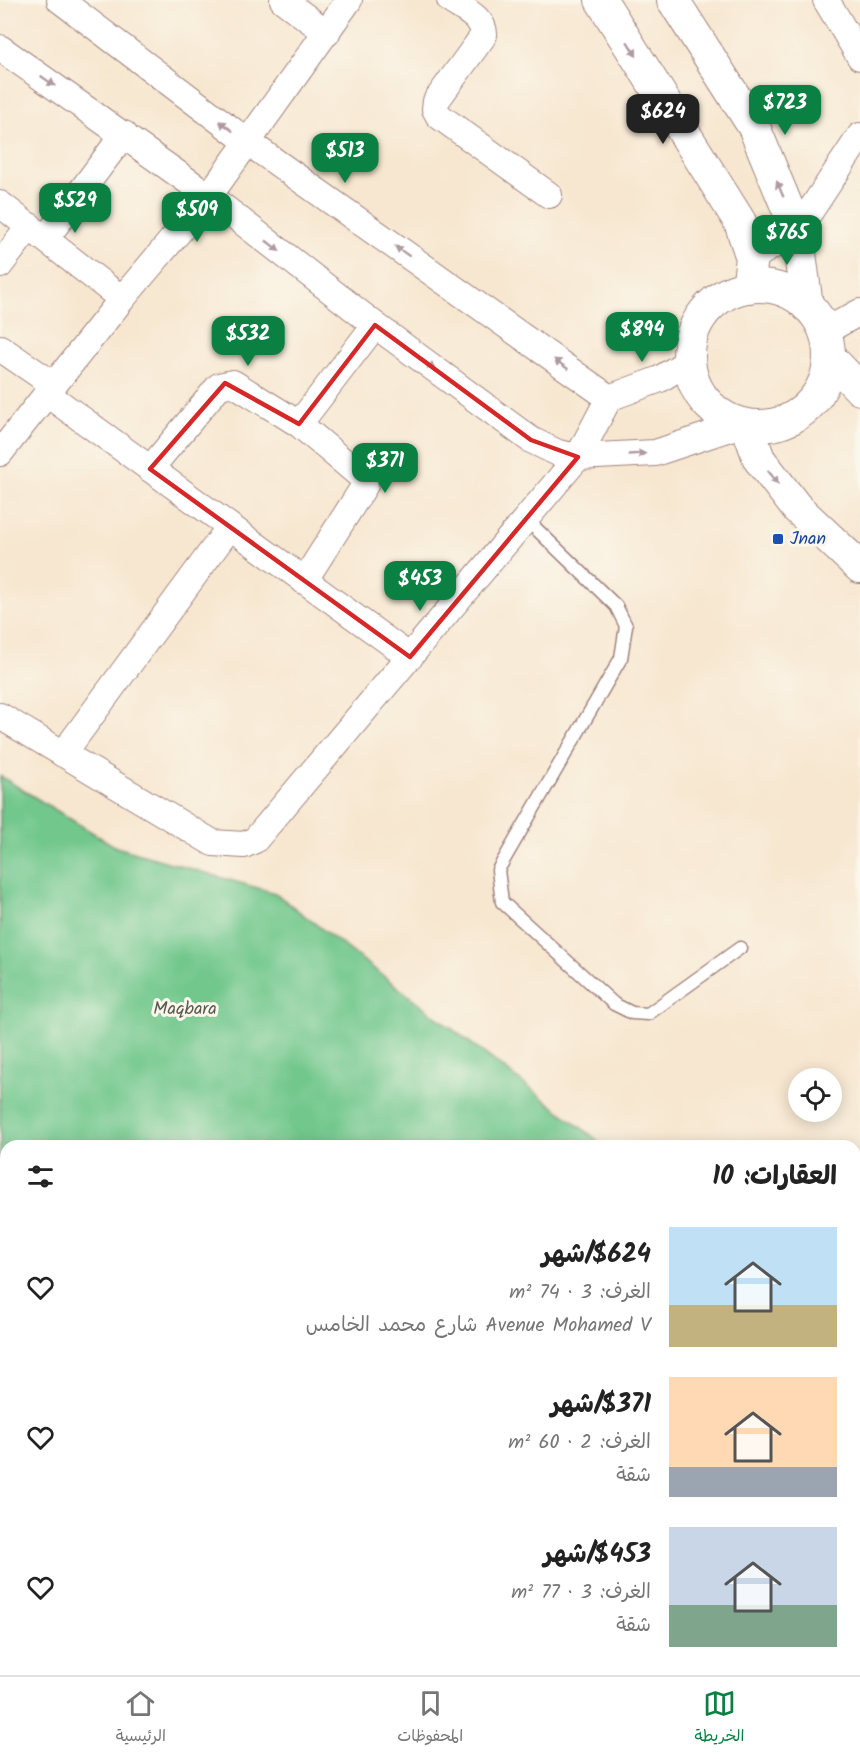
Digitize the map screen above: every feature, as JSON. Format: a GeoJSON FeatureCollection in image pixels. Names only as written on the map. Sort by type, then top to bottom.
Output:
{"type":"FeatureCollection","features":[{"type":"Feature","properties":{"kind":"street"},"geometry":{"type":"LineString","coordinates":[[60,0],[249,143],[609,398]]}},
{"type":"Feature","properties":{"kind":"street"},"geometry":{"type":"LineString","coordinates":[[284,0],[327,33]]}},
{"type":"Feature","properties":{"kind":"street"},"geometry":{"type":"LineString","coordinates":[[0,453],[122,299],[209,196],[349,0]]}},
{"type":"Feature","properties":{"kind":"street"},"geometry":{"type":"LineString","coordinates":[[450,0],[480,21],[484,28],[484,35],[436,101],[435,109],[439,116],[549,195]]}},
{"type":"Feature","properties":{"kind":"street"},"geometry":{"type":"LineString","coordinates":[[601,0],[740,222],[750,273],[807,306]]}},
{"type":"Feature","properties":{"kind":"street"},"geometry":{"type":"LineString","coordinates":[[673,0],[754,127],[797,231],[807,306],[826,344],[860,389]]}},
{"type":"Feature","properties":{"kind":"street"},"geometry":{"type":"LineString","coordinates":[[826,0],[860,57]]}},
{"type":"Feature","properties":{"kind":"street"},"geometry":{"type":"LineString","coordinates":[[0,48],[209,196],[375,325],[531,440],[558,453],[578,457],[655,453],[744,425],[777,424],[804,410],[822,386],[826,344],[860,312]]}},
{"type":"Feature","properties":{"kind":"street"},"geometry":{"type":"LineString","coordinates":[[0,265],[38,232],[124,134]]}},
{"type":"Feature","properties":{"kind":"street"},"geometry":{"type":"LineString","coordinates":[[860,136],[797,231],[729,294],[711,305],[699,321],[691,340],[689,361],[693,378],[712,408],[726,418],[744,425],[759,459],[796,507],[860,567]]}},
{"type":"Feature","properties":{"kind":"street"},"geometry":{"type":"LineString","coordinates":[[0,204],[122,299]]}},
{"type":"Feature","properties":{"kind":"street"},"geometry":{"type":"LineString","coordinates":[[299,424],[375,325]]}},
{"type":"Feature","properties":{"kind":"street"},"geometry":{"type":"LineString","coordinates":[[0,348],[150,469],[410,657]]}},
{"type":"Feature","properties":{"kind":"street"},"geometry":{"type":"LineString","coordinates":[[0,716],[213,843],[244,845],[255,840],[578,457],[609,398],[660,379],[689,361]]}},
{"type":"Feature","properties":{"kind":"street"},"geometry":{"type":"LineString","coordinates":[[150,469],[219,386],[225,382],[233,383],[299,424],[363,478],[365,485],[304,581]]}},
{"type":"Feature","properties":{"kind":"street"},"geometry":{"type":"LineString","coordinates":[[63,754],[229,528]]}},
{"type":"Feature","properties":{"kind":"lane"},"geometry":{"type":"LineString","coordinates":[[526,519],[616,606],[626,626],[621,658],[498,870],[502,902],[614,1004],[632,1013],[648,1014],[740,948]]}},
{"type":"Feature","properties":{"kind":"highlighted area"},"geometry":{"type":"Polygon","coordinates":[[[375,325],[531,440],[578,457],[410,657],[150,469],[225,383],[299,424],[375,325]]]}},
{"type":"Feature","properties":{"kind":"green space","name":"Maqbara"},"geometry":{"type":"Polygon","coordinates":[[[0,776],[116,847],[275,893],[597,1140],[0,1140],[0,776]]]}},
{"type":"Feature","properties":{"kind":"place","name":"Jnan"},"geometry":{"type":"Point","coordinates":[778,539]}}]}
